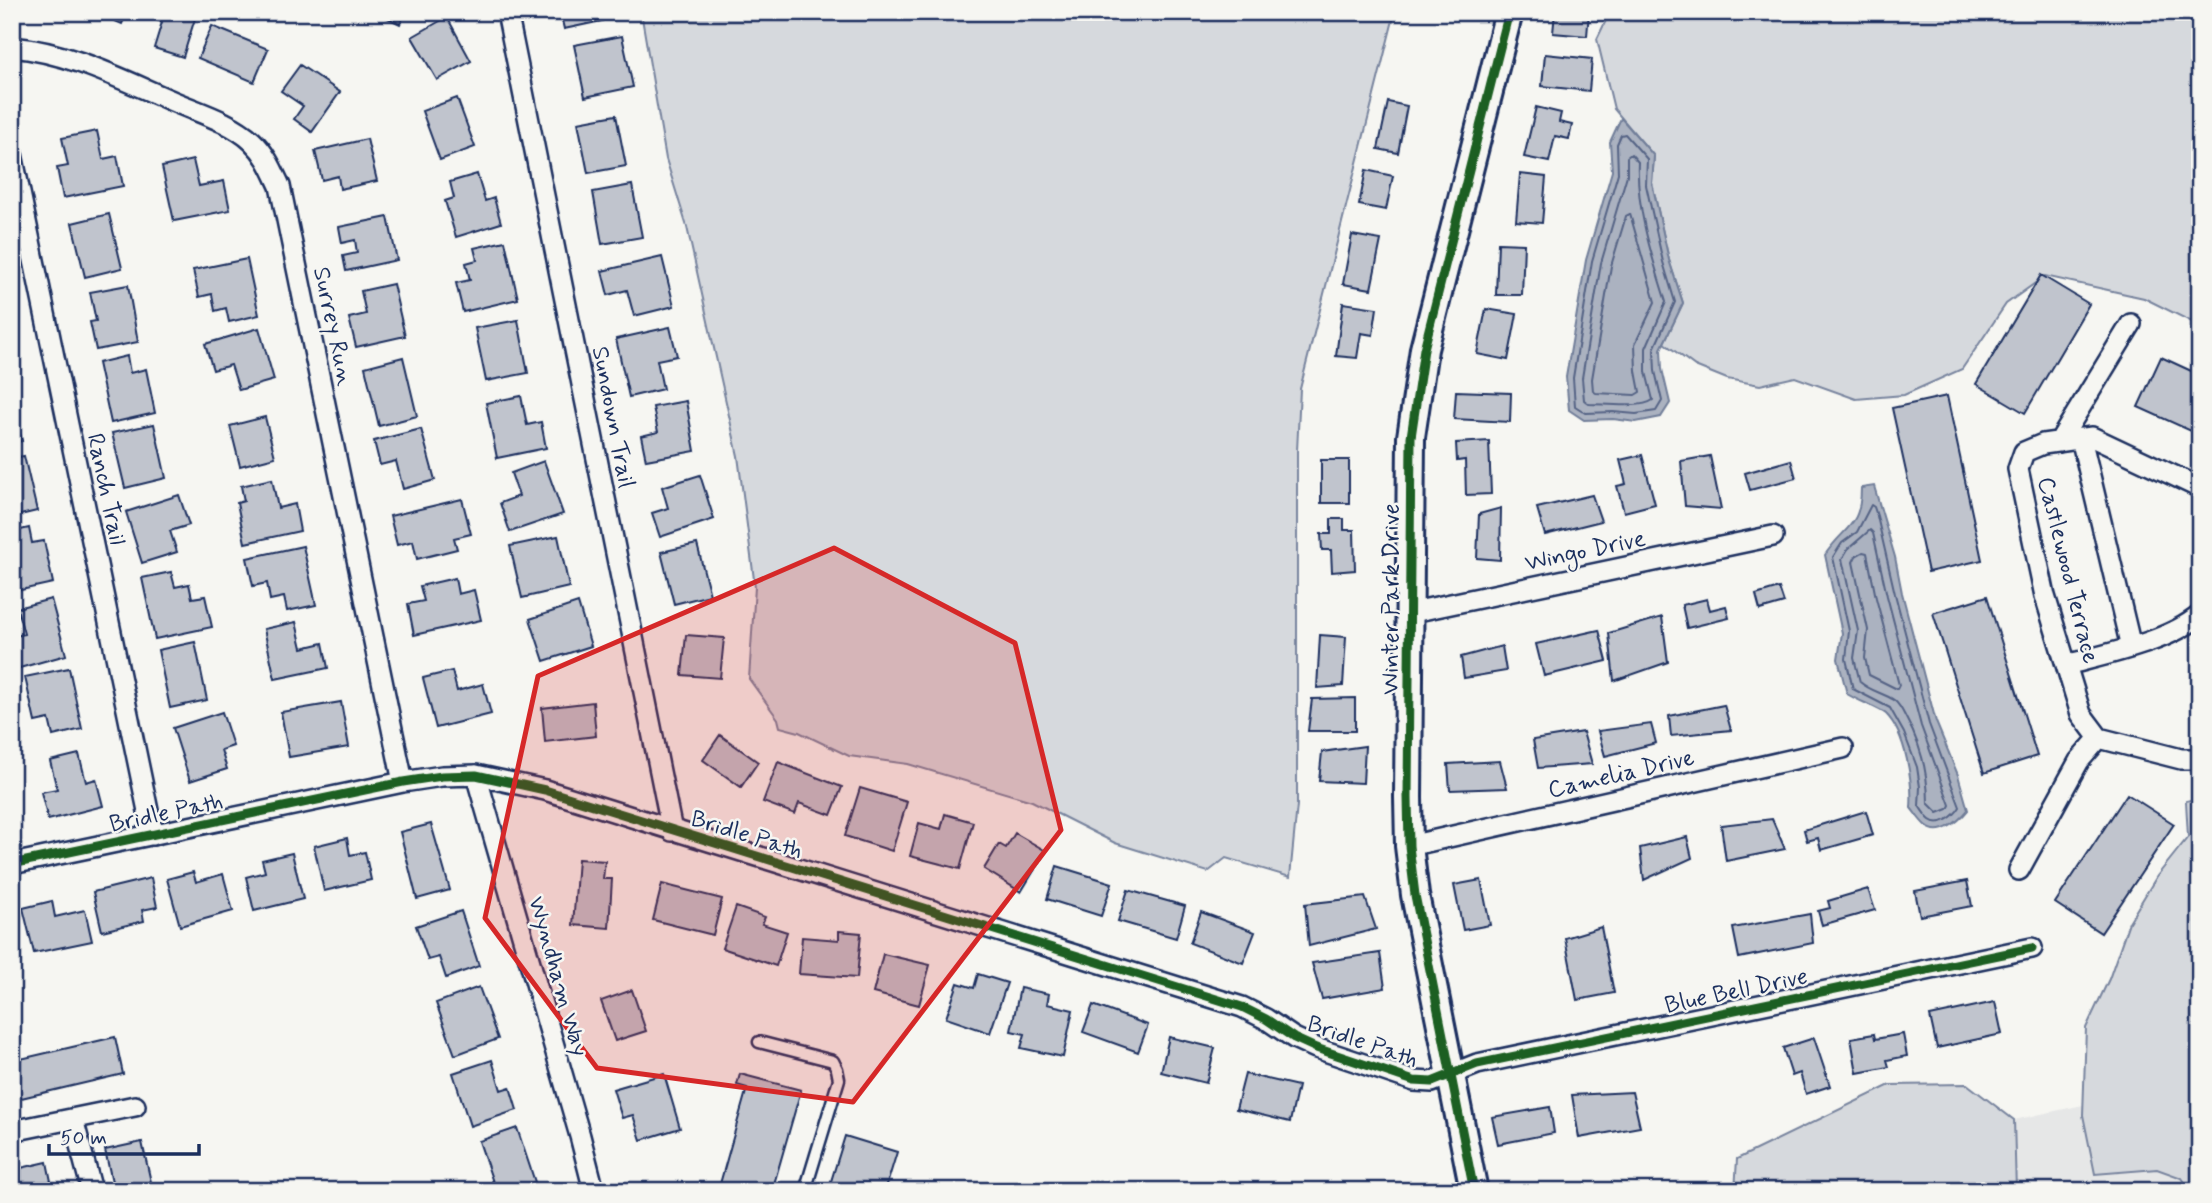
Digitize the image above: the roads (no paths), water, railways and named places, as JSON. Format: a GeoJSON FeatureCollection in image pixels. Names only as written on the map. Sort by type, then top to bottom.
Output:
{"type":"FeatureCollection","features":[{"type":"Feature","properties":{"kind":"street","name":"Sundown Trail"},"geometry":{"type":"LineString","coordinates":[[507,12],[672,831]]}},
{"type":"Feature","properties":{"kind":"street","name":"Winter Park Drive"},"geometry":{"type":"LineString","coordinates":[[1474,1191],[1415,895],[1409,846],[1408,613],[1411,437],[1417,384],[1508,12]]}},
{"type":"Feature","properties":{"kind":"street","name":"Surrey Run"},"geometry":{"type":"LineString","coordinates":[[12,47],[74,59],[227,124],[250,140],[268,159],[280,186],[403,782]]}},
{"type":"Feature","properties":{"kind":"street","name":"Ranch Trail"},"geometry":{"type":"LineString","coordinates":[[12,154],[153,835]]}},
{"type":"Feature","properties":{"kind":"street"},"geometry":{"type":"LineString","coordinates":[[2059,442],[2131,324]]}},
{"type":"Feature","properties":{"kind":"street","name":"Castlewood Terrace"},"geometry":{"type":"LineString","coordinates":[[2099,738],[2081,714],[2045,596],[2018,469],[2024,452],[2043,444],[2092,436],[2200,488]]}},
{"type":"Feature","properties":{"kind":"street"},"geometry":{"type":"LineString","coordinates":[[2081,438],[2131,647]]}},
{"type":"Feature","properties":{"kind":"street","name":"Wingo Drive"},"geometry":{"type":"LineString","coordinates":[[1408,613],[1773,536]]}},
{"type":"Feature","properties":{"kind":"street"},"geometry":{"type":"LineString","coordinates":[[2066,665],[2131,647],[2191,623],[2200,615]]}},
{"type":"Feature","properties":{"kind":"street"},"geometry":{"type":"LineString","coordinates":[[2019,870],[2080,761],[2099,738],[2181,759],[2200,760]]}},
{"type":"Feature","properties":{"kind":"street","name":"Camelia Drive"},"geometry":{"type":"LineString","coordinates":[[1409,846],[1843,748]]}},
{"type":"Feature","properties":{"kind":"street","name":"Bridle Path"},"geometry":{"type":"LineString","coordinates":[[12,864],[403,782],[442,776],[476,775],[509,780],[545,790],[1242,1007],[1316,1048],[1414,1081],[1432,1082],[1450,1076]]}},
{"type":"Feature","properties":{"kind":"street","name":"Wyndham Way"},"geometry":{"type":"LineString","coordinates":[[476,775],[594,1191]]}},
{"type":"Feature","properties":{"kind":"street","name":"Blue Bell Drive"},"geometry":{"type":"LineString","coordinates":[[1450,1076],[1477,1064],[2032,948]]}},
{"type":"Feature","properties":{"kind":"street"},"geometry":{"type":"LineString","coordinates":[[12,1131],[135,1106]]}},
{"type":"Feature","properties":{"kind":"street"},"geometry":{"type":"LineString","coordinates":[[73,1119],[92,1191]]}},
{"type":"Feature","properties":{"kind":"lane"},"geometry":{"type":"LineString","coordinates":[[759,1042],[833,1061],[837,1069],[839,1080],[805,1191]]}},
{"type":"Feature","properties":{"kind":"water"},"geometry":{"type":"Polygon","coordinates":[[[1621,118],[1654,156],[1652,183],[1669,260],[1683,303],[1661,349],[1662,369],[1670,403],[1661,417],[1636,422],[1613,419],[1584,420],[1569,410],[1566,377],[1586,260],[1612,171],[1610,142],[1621,118]]]}},
{"type":"Feature","properties":{"kind":"water"},"geometry":{"type":"Polygon","coordinates":[[[1874,486],[1895,557],[1936,722],[1958,775],[1968,810],[1960,819],[1943,829],[1926,826],[1911,808],[1907,759],[1899,733],[1886,714],[1847,694],[1838,659],[1842,633],[1825,555],[1855,519],[1861,488],[1874,486]]]}}]}
